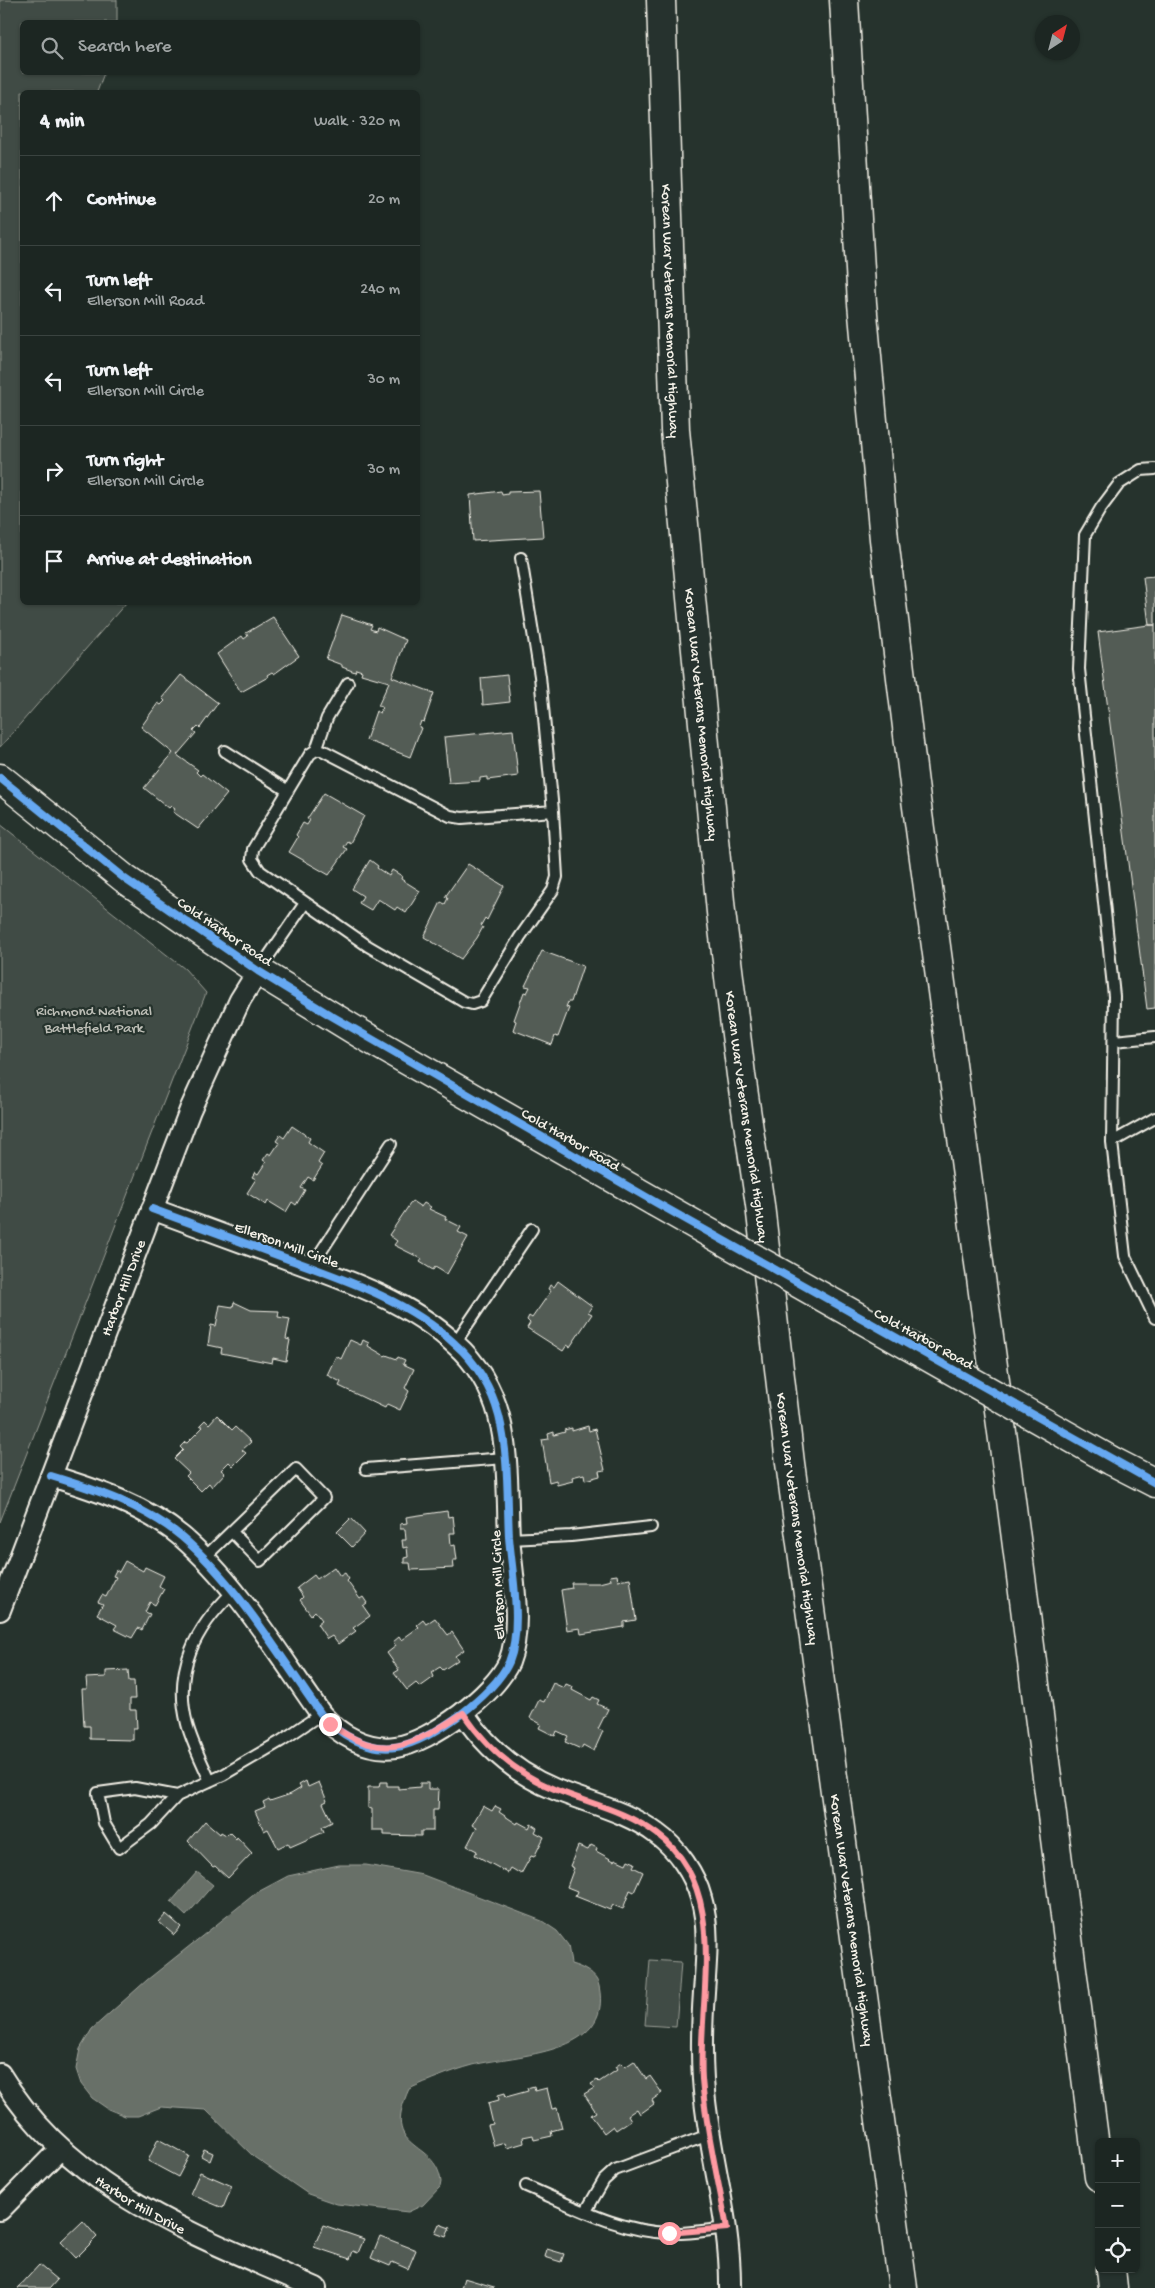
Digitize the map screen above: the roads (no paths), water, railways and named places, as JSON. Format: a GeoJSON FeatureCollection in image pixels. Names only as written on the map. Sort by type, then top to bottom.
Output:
{"type":"FeatureCollection","features":[{"type":"Feature","properties":{"kind":"main road","name":"Korean War Veterans Memorial Highway"},"geometry":{"type":"LineString","coordinates":[[661,0],[675,430],[721,912],[741,1075],[761,1215],[790,1463],[903,2288]]}},
{"type":"Feature","properties":{"kind":"main road"},"geometry":{"type":"LineString","coordinates":[[844,0],[862,303],[884,538],[1095,2147]]}},
{"type":"Feature","properties":{"kind":"main road"},"geometry":{"type":"LineString","coordinates":[[848,79],[858,0]]}},
{"type":"Feature","properties":{"kind":"main road","name":"Cold Harbor Road"},"geometry":{"type":"LineString","coordinates":[[0,778],[124,879],[258,971],[360,1034],[1112,1461],[1155,1483]]}},
{"type":"Feature","properties":{"kind":"main road"},"geometry":{"type":"LineString","coordinates":[[1111,2273],[1113,2288]]}},
{"type":"Feature","properties":{"kind":"street","name":"Harbor Hill Drive"},"geometry":{"type":"LineString","coordinates":[[0,1610],[190,1110],[240,1000],[258,971]]}},
{"type":"Feature","properties":{"kind":"street","name":"Ellerson Mill Circle"},"geometry":{"type":"LineString","coordinates":[[51,1476],[90,1488],[135,1508],[181,1537],[204,1558],[233,1592],[321,1714],[330,1724],[358,1742],[373,1746],[396,1747],[436,1730],[463,1713],[481,1697],[508,1664],[515,1642],[514,1584],[506,1458],[499,1415],[489,1389],[471,1359],[437,1329],[381,1295],[311,1267],[152,1209]]}},
{"type":"Feature","properties":{"kind":"street"},"geometry":{"type":"LineString","coordinates":[[463,1713],[475,1731],[506,1762],[529,1778],[554,1790],[596,1804],[657,1834],[672,1848],[687,1868],[702,1900],[706,1935],[702,2022],[702,2080],[731,2254],[730,2288]]}},
{"type":"Feature","properties":{"kind":"street","name":"Harbor Hill Drive"},"geometry":{"type":"LineString","coordinates":[[0,2074],[23,2108],[60,2149],[91,2176],[125,2198],[224,2248],[316,2288]]}},
{"type":"Feature","properties":{"kind":"street"},"geometry":{"type":"LineString","coordinates":[[0,2210],[60,2149]]}},
{"type":"Feature","properties":{"kind":"lane"},"geometry":{"type":"LineString","coordinates":[[1155,469],[1141,470],[1119,484],[1101,508],[1085,535],[1079,669],[1114,996],[1112,1142],[1125,1256],[1155,1318]]}},
{"type":"Feature","properties":{"kind":"lane"},"geometry":{"type":"LineString","coordinates":[[520,558],[540,676],[553,811],[557,877],[553,890],[520,937],[481,1001],[472,1004],[464,1002],[368,946],[260,871],[252,859],[253,849],[310,754],[316,750],[322,750],[450,816],[462,818],[553,811]]}},
{"type":"Feature","properties":{"kind":"lane"},"geometry":{"type":"LineString","coordinates":[[316,750],[327,718],[348,683]]}},
{"type":"Feature","properties":{"kind":"lane"},"geometry":{"type":"LineString","coordinates":[[225,751],[288,791]]}},
{"type":"Feature","properties":{"kind":"lane"},"geometry":{"type":"LineString","coordinates":[[258,971],[305,903]]}},
{"type":"Feature","properties":{"kind":"lane"},"geometry":{"type":"LineString","coordinates":[[1114,1041],[1155,1037]]}},
{"type":"Feature","properties":{"kind":"lane"},"geometry":{"type":"LineString","coordinates":[[1112,1142],[1155,1118]]}},
{"type":"Feature","properties":{"kind":"lane"},"geometry":{"type":"LineString","coordinates":[[311,1267],[391,1144]]}},
{"type":"Feature","properties":{"kind":"lane"},"geometry":{"type":"LineString","coordinates":[[455,1343],[532,1229]]}},
{"type":"Feature","properties":{"kind":"lane"},"geometry":{"type":"LineString","coordinates":[[366,1469],[506,1458]]}},
{"type":"Feature","properties":{"kind":"lane"},"geometry":{"type":"LineString","coordinates":[[204,1558],[296,1469],[324,1498],[260,1561],[232,1532]]}},
{"type":"Feature","properties":{"kind":"lane"},"geometry":{"type":"LineString","coordinates":[[510,1539],[572,1536],[651,1527]]}},
{"type":"Feature","properties":{"kind":"lane"},"geometry":{"type":"LineString","coordinates":[[210,1781],[187,1723],[183,1687],[191,1647],[202,1626],[216,1608],[233,1592]]}},
{"type":"Feature","properties":{"kind":"lane"},"geometry":{"type":"LineString","coordinates":[[177,1796],[135,1788],[98,1793],[104,1823],[119,1848],[151,1824],[177,1796],[210,1781],[281,1741],[321,1714]]}},
{"type":"Feature","properties":{"kind":"lane"},"geometry":{"type":"LineString","coordinates":[[586,2212],[604,2180],[615,2170],[711,2134]]}},
{"type":"Feature","properties":{"kind":"lane"},"geometry":{"type":"LineString","coordinates":[[526,2186],[620,2225],[669,2233],[727,2228]]}},
{"type":"Feature","properties":{"kind":"park label","name":"Richmond National Battlefield Park"},"geometry":{"type":"Point","coordinates":[94,1018]}}]}
